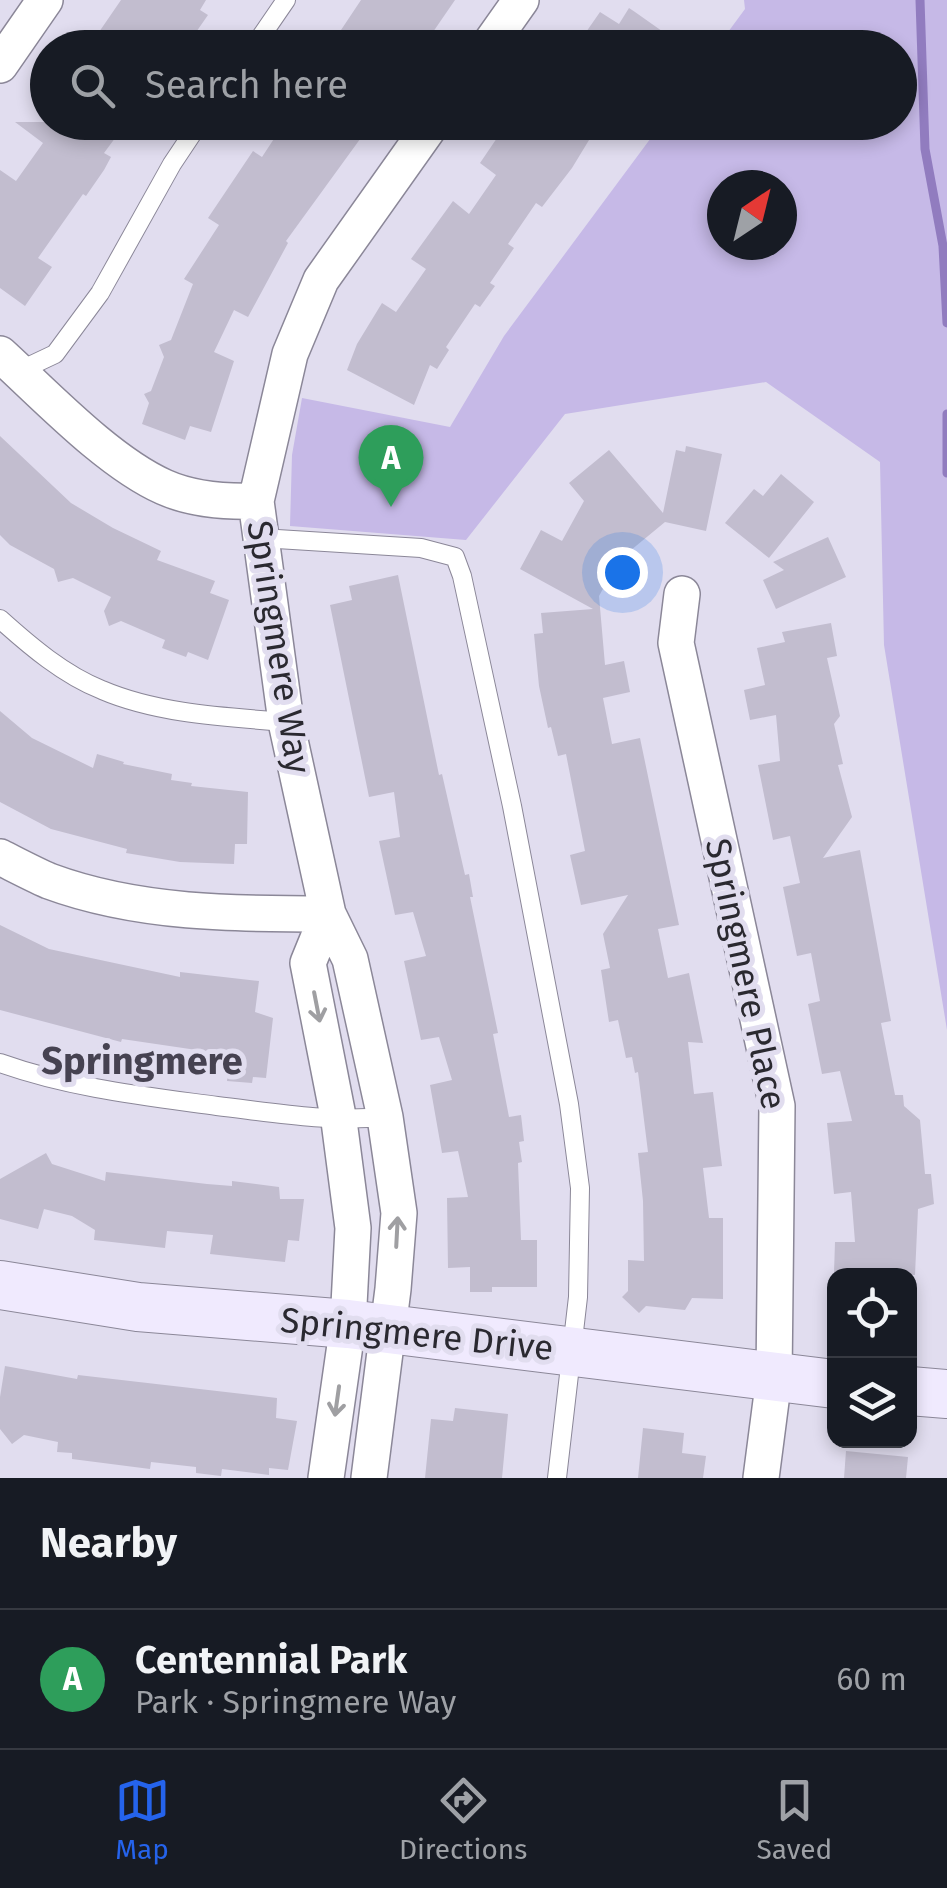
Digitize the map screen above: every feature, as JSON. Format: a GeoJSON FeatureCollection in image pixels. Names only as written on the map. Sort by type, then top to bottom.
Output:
{"type":"FeatureCollection","features":[{"type":"Feature","properties":{"kind":"street"},"geometry":{"type":"LineString","coordinates":[[0,65],[45,0]]}},
{"type":"Feature","properties":{"kind":"street"},"geometry":{"type":"LineString","coordinates":[[500,30],[521,0]]}},
{"type":"Feature","properties":{"kind":"street","name":"Springmere Way"},"geometry":{"type":"LineString","coordinates":[[367,1326],[393,1289],[398,1213],[385,1116],[350,960],[328,914],[286,722],[256,501],[290,354],[321,280],[420,140]]}},
{"type":"Feature","properties":{"kind":"street"},"geometry":{"type":"LineString","coordinates":[[10,363],[109,451],[163,487],[222,502],[256,501]]}},
{"type":"Feature","properties":{"kind":"street","name":"Springmere Place"},"geometry":{"type":"LineString","coordinates":[[682,594],[676,643],[777,1106],[774,1378],[761,1478]]}},
{"type":"Feature","properties":{"kind":"street"},"geometry":{"type":"LineString","coordinates":[[0,857],[50,881],[129,901],[215,914],[328,914],[308,963],[340,1120],[367,1326],[369,1478]]}},
{"type":"Feature","properties":{"kind":"street","name":"Springmere Drive"},"geometry":{"type":"LineString","coordinates":[[0,1285],[138,1307],[367,1326],[827,1383]]}},
{"type":"Feature","properties":{"kind":"street"},"geometry":{"type":"LineString","coordinates":[[326,1478],[367,1326]]}},
{"type":"Feature","properties":{"kind":"street"},"geometry":{"type":"LineString","coordinates":[[917,1391],[947,1394]]}},
{"type":"Feature","properties":{"kind":"lane"},"geometry":{"type":"LineString","coordinates":[[265,30],[286,0]]}},
{"type":"Feature","properties":{"kind":"lane"},"geometry":{"type":"LineString","coordinates":[[10,363],[54,354],[100,293],[188,140]]}},
{"type":"Feature","properties":{"kind":"lane"},"geometry":{"type":"LineString","coordinates":[[261,538],[421,548],[455,558],[512,806],[570,1104],[580,1188],[578,1297],[557,1478]]}},
{"type":"Feature","properties":{"kind":"lane"},"geometry":{"type":"LineString","coordinates":[[0,618],[49,660],[99,690],[224,717],[286,722]]}},
{"type":"Feature","properties":{"kind":"lane"},"geometry":{"type":"LineString","coordinates":[[0,1062],[36,1076],[124,1094],[340,1120],[385,1116]]}},
{"type":"Feature","properties":{"kind":"shaded area"},"geometry":{"type":"Polygon","coordinates":[[[744,0],[947,0],[947,1030],[884,645],[880,462],[766,382],[565,414],[466,540],[290,526],[292,455],[302,398],[450,427],[504,336],[649,140],[917,140],[917,30],[730,30],[745,9],[744,0]]]}},
{"type":"Feature","properties":{"kind":"building"},"geometry":{"type":"Polygon","coordinates":[[[121,0],[206,0],[200,10],[208,15],[198,30],[100,30],[121,0]]]}},
{"type":"Feature","properties":{"kind":"building"},"geometry":{"type":"Polygon","coordinates":[[[361,0],[455,0],[434,30],[341,30],[361,0]]]}},
{"type":"Feature","properties":{"kind":"building"},"geometry":{"type":"Polygon","coordinates":[[[629,8],[660,30],[588,30],[600,12],[619,24],[629,8]]]}},
{"type":"Feature","properties":{"kind":"building"},"geometry":{"type":"Polygon","coordinates":[[[15,122],[30,122],[30,133],[15,122]]]}},
{"type":"Feature","properties":{"kind":"building"},"geometry":{"type":"Polygon","coordinates":[[[39,140],[114,140],[104,153],[111,157],[104,170],[38,258],[52,267],[25,306],[0,288],[0,170],[16,181],[43,143],[39,140]]]}},
{"type":"Feature","properties":{"kind":"building"},"geometry":{"type":"Polygon","coordinates":[[[273,140],[359,140],[286,241],[248,317],[234,310],[214,352],[234,361],[211,432],[190,426],[185,440],[142,424],[149,403],[144,394],[151,391],[164,357],[159,345],[171,340],[193,284],[184,279],[219,225],[208,218],[253,151],[262,157],[273,140]]]}},
{"type":"Feature","properties":{"kind":"building"},"geometry":{"type":"Polygon","coordinates":[[[496,140],[589,140],[542,207],[536,203],[508,244],[514,248],[490,283],[495,286],[480,307],[475,304],[446,347],[449,350],[437,369],[430,365],[414,405],[347,370],[357,344],[382,303],[396,312],[426,269],[411,259],[453,201],[469,214],[496,175],[480,163],[496,140]]]}},
{"type":"Feature","properties":{"kind":"building"},"geometry":{"type":"Polygon","coordinates":[[[0,436],[71,503],[161,551],[157,560],[215,581],[210,593],[229,600],[208,660],[162,648],[165,640],[121,621],[109,626],[104,611],[111,597],[73,578],[58,582],[54,569],[10,545],[0,535],[0,436]]]}},
{"type":"Feature","properties":{"kind":"building"},"geometry":{"type":"Polygon","coordinates":[[[686,446],[722,454],[706,531],[665,522],[619,560],[599,596],[605,665],[624,661],[630,692],[603,698],[612,744],[640,738],[679,925],[658,929],[668,978],[689,973],[703,1043],[688,1042],[694,1094],[713,1092],[722,1166],[703,1168],[709,1218],[723,1218],[723,1299],[692,1298],[685,1310],[646,1306],[639,1313],[622,1297],[628,1291],[628,1260],[644,1261],[638,1153],[648,1152],[638,1072],[635,1073],[632,1057],[626,1058],[618,1020],[609,1022],[601,970],[610,968],[603,934],[628,895],[581,905],[570,855],[585,851],[566,754],[558,756],[551,727],[548,728],[534,634],[543,633],[541,613],[593,609],[520,569],[541,530],[562,541],[584,501],[569,483],[609,450],[663,513],[676,450],[685,452],[686,446]]]}},
{"type":"Feature","properties":{"kind":"building"},"geometry":{"type":"Polygon","coordinates":[[[781,474],[814,502],[769,558],[725,523],[754,489],[763,496],[781,474]]]}},
{"type":"Feature","properties":{"kind":"building"},"geometry":{"type":"Polygon","coordinates":[[[828,537],[846,577],[776,609],[763,580],[784,570],[773,562],[828,537]]]}},
{"type":"Feature","properties":{"kind":"building"},"geometry":{"type":"Polygon","coordinates":[[[398,575],[439,775],[442,774],[465,875],[469,874],[509,1117],[521,1115],[521,1240],[537,1240],[537,1287],[492,1287],[492,1292],[470,1292],[470,1267],[448,1268],[447,1198],[468,1197],[458,1151],[442,1153],[430,1085],[452,1080],[439,1037],[421,1040],[404,961],[426,956],[413,912],[395,915],[379,841],[400,837],[394,792],[369,797],[330,605],[352,600],[349,586],[398,575]]]}},
{"type":"Feature","properties":{"kind":"building"},"geometry":{"type":"Polygon","coordinates":[[[831,623],[837,656],[827,658],[840,716],[834,724],[843,764],[838,765],[852,817],[823,858],[860,850],[891,1021],[881,1023],[895,1095],[903,1095],[904,1106],[920,1120],[925,1174],[931,1174],[934,1204],[918,1209],[915,1268],[834,1268],[835,1242],[855,1242],[851,1192],[834,1194],[827,1123],[852,1121],[840,1071],[822,1074],[808,1004],[820,1001],[811,953],[797,956],[783,887],[800,883],[790,836],[773,840],[758,765],[780,761],[776,715],[750,720],[744,690],[765,685],[757,648],[785,642],[782,632],[831,623]]]}},
{"type":"Feature","properties":{"kind":"building"},"geometry":{"type":"Polygon","coordinates":[[[0,711],[32,738],[93,768],[97,754],[172,774],[171,780],[192,783],[191,786],[248,792],[247,844],[235,844],[234,864],[180,862],[126,853],[127,849],[51,829],[0,802],[0,711]]]}},
{"type":"Feature","properties":{"kind":"building"},"geometry":{"type":"Polygon","coordinates":[[[0,925],[49,949],[180,977],[180,972],[259,981],[255,1012],[273,1018],[266,1078],[253,1077],[252,1083],[227,1081],[228,1070],[215,1069],[217,1053],[122,1039],[121,1042],[0,1010],[0,925]]]}},
{"type":"Feature","properties":{"kind":"building"},"geometry":{"type":"Polygon","coordinates":[[[46,1153],[52,1164],[105,1181],[106,1172],[207,1184],[232,1186],[232,1181],[279,1187],[280,1199],[304,1199],[299,1241],[288,1240],[285,1262],[210,1254],[213,1235],[167,1231],[165,1248],[94,1240],[95,1230],[72,1216],[44,1209],[38,1229],[0,1219],[0,1179],[46,1153]]]}},
{"type":"Feature","properties":{"kind":"building"},"geometry":{"type":"Polygon","coordinates":[[[5,1366],[77,1379],[78,1375],[277,1398],[276,1418],[297,1421],[288,1470],[269,1468],[269,1475],[222,1469],[221,1476],[196,1473],[196,1467],[151,1462],[150,1469],[72,1459],[72,1453],[57,1452],[58,1442],[24,1435],[12,1444],[0,1429],[5,1366]]]}},
{"type":"Feature","properties":{"kind":"building"},"geometry":{"type":"Polygon","coordinates":[[[455,1408],[508,1414],[502,1478],[425,1478],[431,1419],[453,1421],[455,1408]]]}},
{"type":"Feature","properties":{"kind":"building"},"geometry":{"type":"Polygon","coordinates":[[[643,1428],[684,1433],[682,1453],[706,1456],[703,1478],[638,1478],[643,1428]]]}},
{"type":"Feature","properties":{"kind":"building"},"geometry":{"type":"Polygon","coordinates":[[[846,1451],[908,1457],[906,1478],[844,1478],[846,1451]]]}},
{"type":"Feature","properties":{"kind":"waterway"},"geometry":{"type":"LineString","coordinates":[[920,0],[925,149],[943,246],[947,323]]}},
{"type":"Feature","properties":{"kind":"waterway"},"geometry":{"type":"LineString","coordinates":[[947,414],[947,473]]}},
{"type":"Feature","properties":{"kind":"place","name":"Centennial Park"},"geometry":{"type":"Point","coordinates":[391,507]}},
{"type":"Feature","properties":{"kind":"district","name":"Springmere"},"geometry":{"type":"Point","coordinates":[142,1061]}}]}
